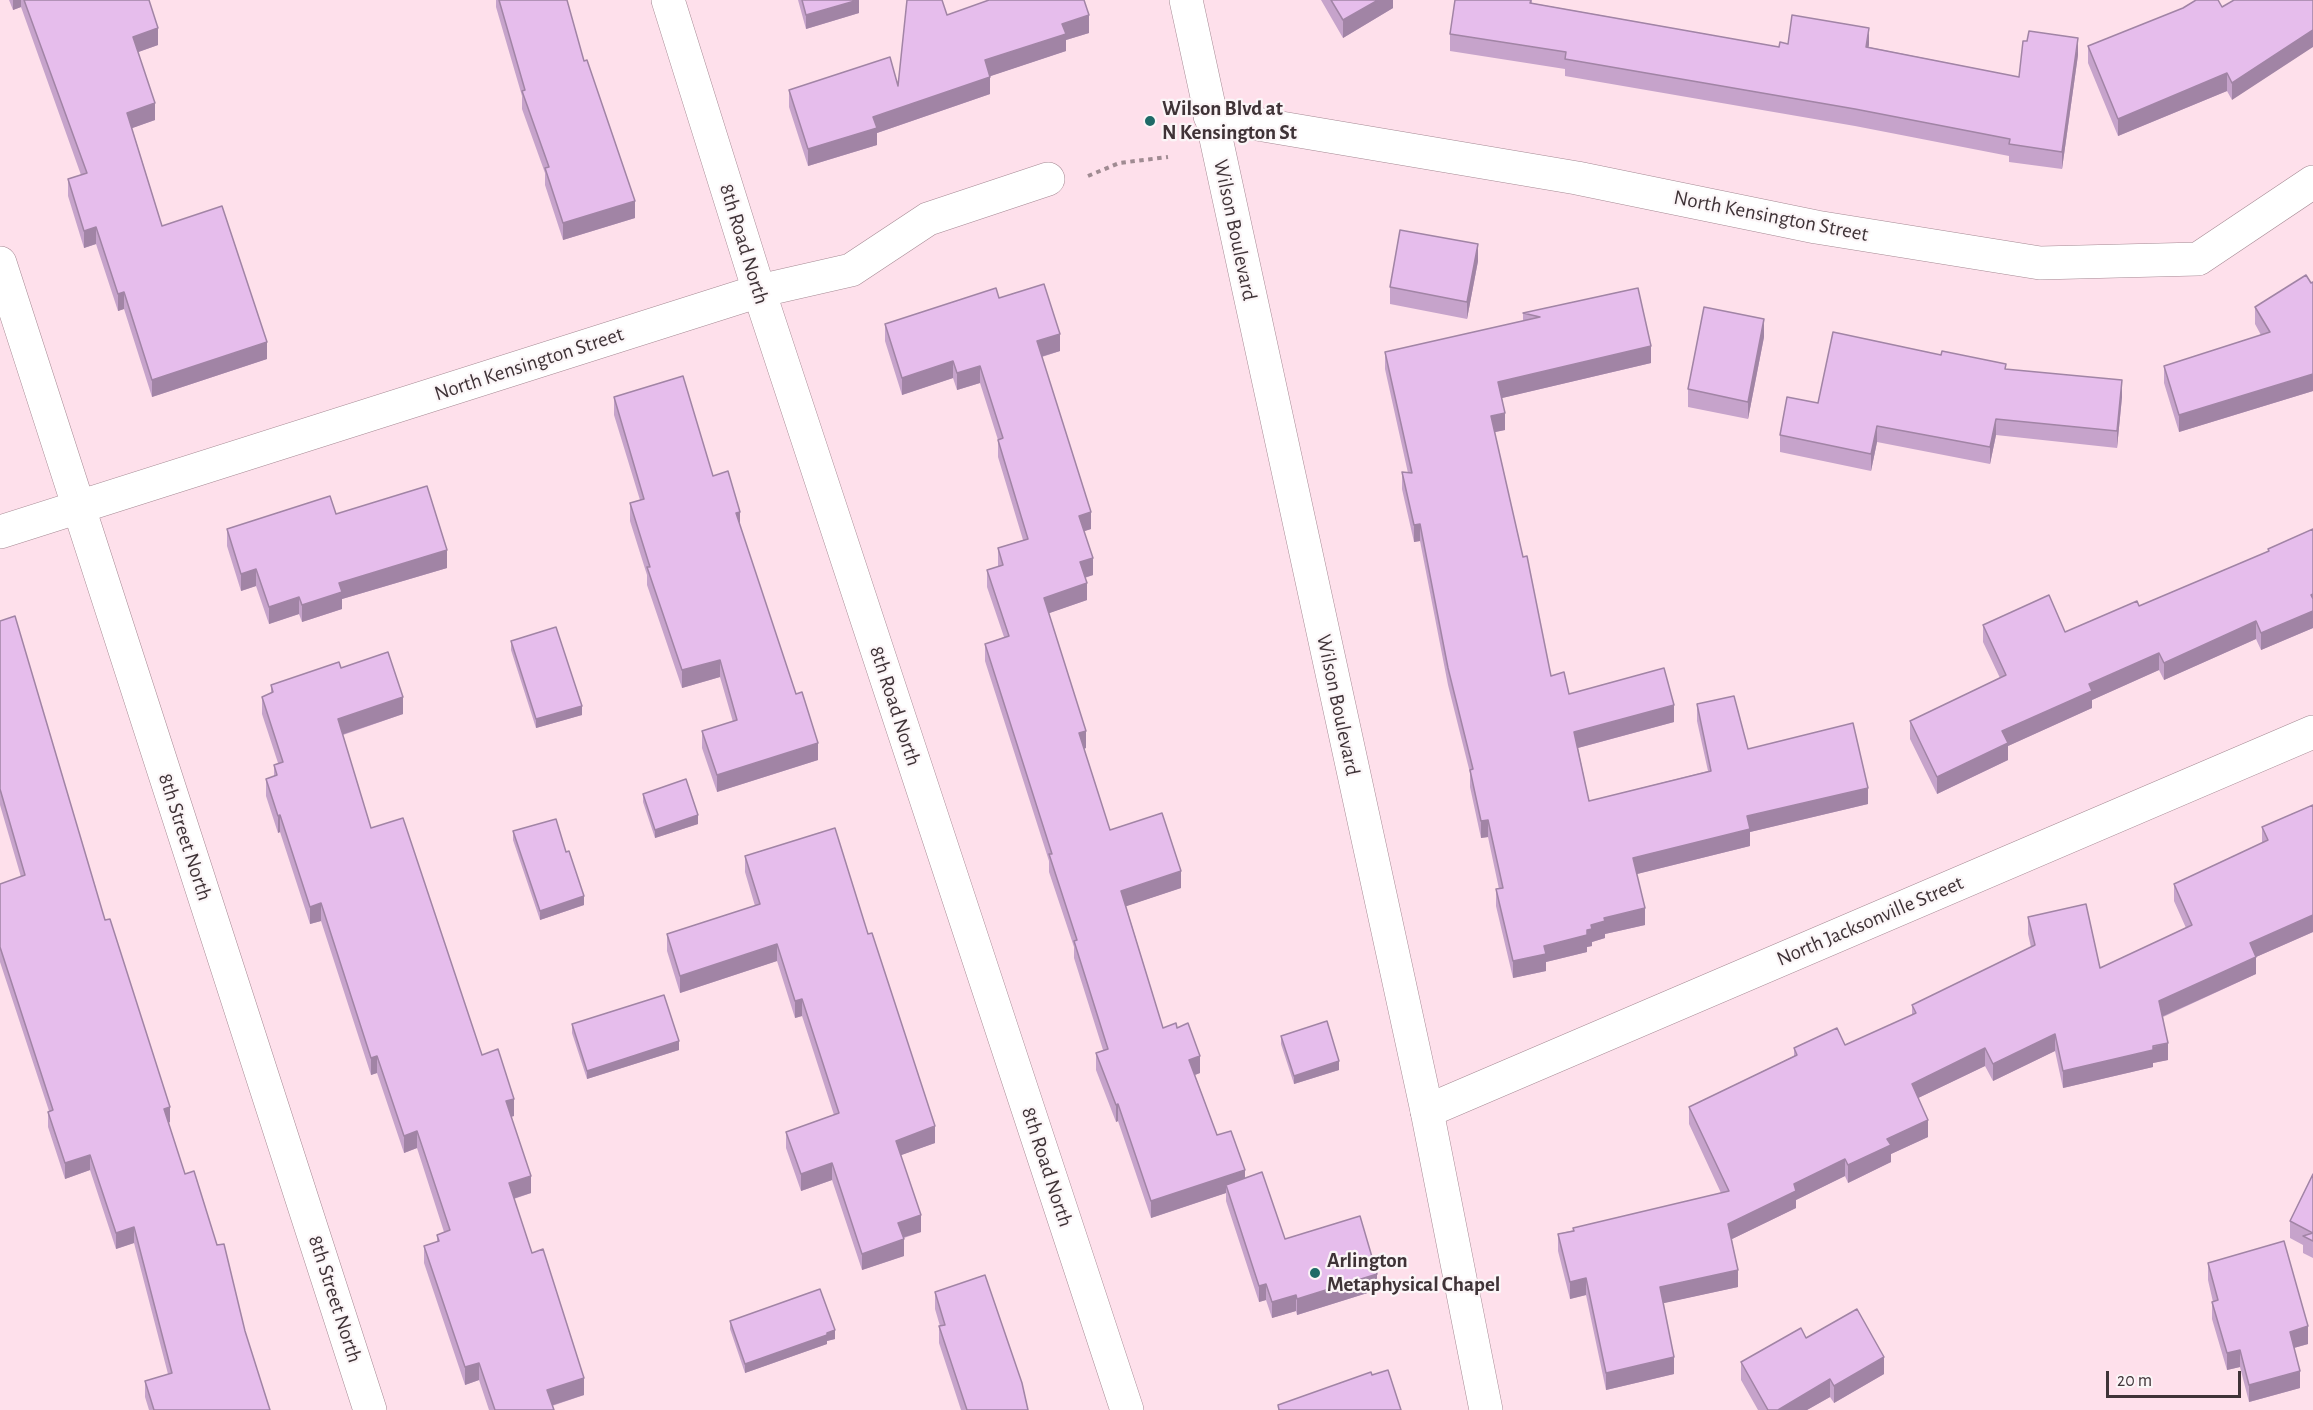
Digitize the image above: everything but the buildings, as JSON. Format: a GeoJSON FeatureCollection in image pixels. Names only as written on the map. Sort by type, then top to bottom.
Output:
{"type":"FeatureCollection","features":[{"type":"Feature","properties":{"kind":"street","name":"8th Road North"},"geometry":{"type":"LineString","coordinates":[[668,0],[759,291],[1127,1410]]}},
{"type":"Feature","properties":{"kind":"street","name":"Wilson Boulevard"},"geometry":{"type":"LineString","coordinates":[[1186,0],[1427,1111],[1486,1410]]}},
{"type":"Feature","properties":{"kind":"street","name":"North Kensington Street"},"geometry":{"type":"LineString","coordinates":[[1210,116],[1576,178],[1816,227],[2040,263],[2198,260],[2313,182]]}},
{"type":"Feature","properties":{"kind":"street","name":"North Kensington Street"},"geometry":{"type":"LineString","coordinates":[[0,532],[759,291],[851,270],[928,219],[1048,179]]}},
{"type":"Feature","properties":{"kind":"street","name":"8th Street North"},"geometry":{"type":"LineString","coordinates":[[0,263],[370,1410]]}},
{"type":"Feature","properties":{"kind":"street","name":"North Jacksonville Street"},"geometry":{"type":"LineString","coordinates":[[1427,1111],[2313,732]]}},
{"type":"Feature","properties":{"kind":"path"},"geometry":{"type":"LineString","coordinates":[[1119,162],[1168,157]]}},
{"type":"Feature","properties":{"kind":"place","name":"Wilson Blvd at N Kensington St"},"geometry":{"type":"Point","coordinates":[1150,121]}},
{"type":"Feature","properties":{"kind":"place","name":"Arlington Metaphysical Chapel"},"geometry":{"type":"Point","coordinates":[1315,1273]}}]}
